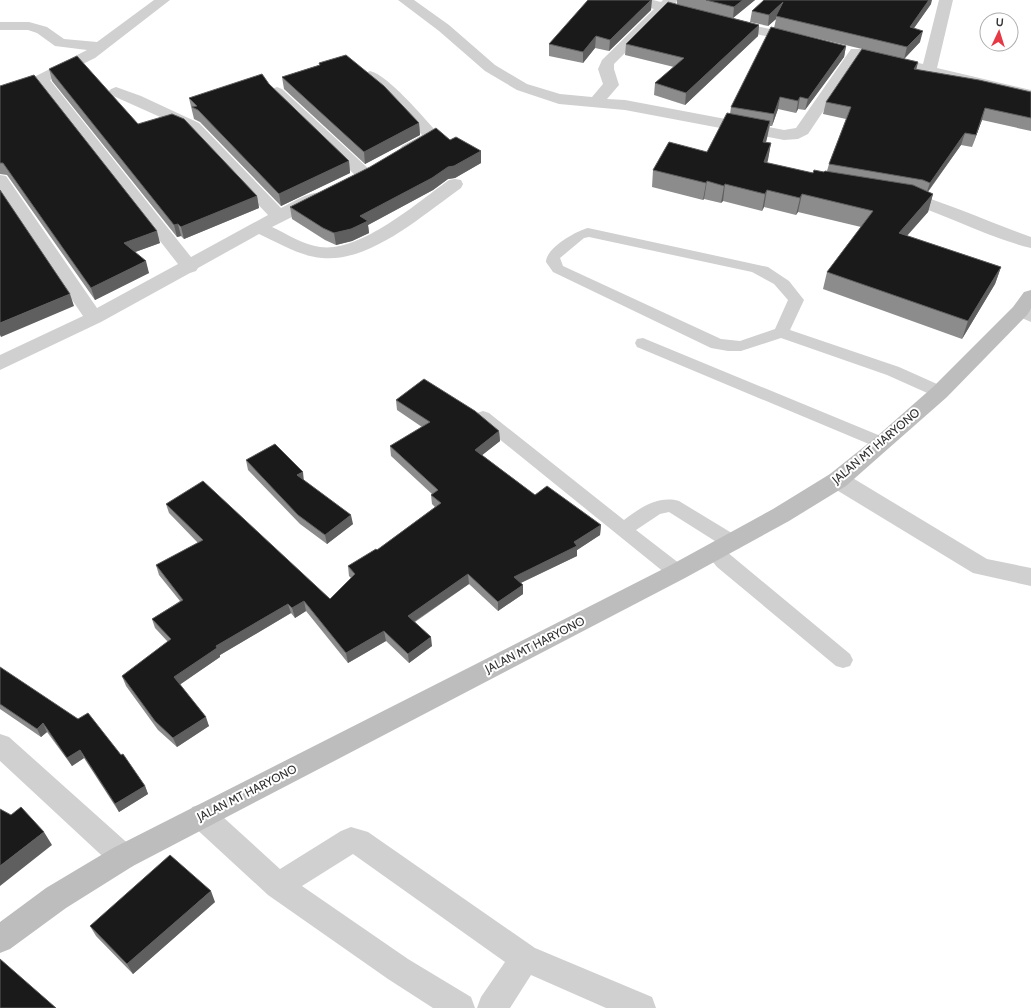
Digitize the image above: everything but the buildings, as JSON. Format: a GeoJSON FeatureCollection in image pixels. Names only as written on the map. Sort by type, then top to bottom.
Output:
{"type":"FeatureCollection","features":[{"type":"Feature","properties":{"kind":"main road","name":"JALAN MT HARYONO"},"geometry":{"type":"LineString","coordinates":[[0,939],[56,898],[123,857],[677,572],[838,480],[940,392],[1027,308]]}},
{"type":"Feature","properties":{"kind":"street"},"geometry":{"type":"LineString","coordinates":[[0,92],[41,79],[72,65],[163,0]]}},
{"type":"Feature","properties":{"kind":"street"},"geometry":{"type":"LineString","coordinates":[[405,0],[444,28],[490,68],[522,87],[560,99],[597,101],[625,105],[774,134],[798,134],[802,131],[856,52]]}},
{"type":"Feature","properties":{"kind":"street"},"geometry":{"type":"LineString","coordinates":[[637,0],[667,4],[710,19],[810,42]]}},
{"type":"Feature","properties":{"kind":"street"},"geometry":{"type":"LineString","coordinates":[[929,70],[946,0]]}},
{"type":"Feature","properties":{"kind":"street"},"geometry":{"type":"LineString","coordinates":[[597,101],[611,85],[606,69],[607,63],[667,4]]}},
{"type":"Feature","properties":{"kind":"street"},"geometry":{"type":"LineString","coordinates":[[736,25],[748,15]]}},
{"type":"Feature","properties":{"kind":"street"},"geometry":{"type":"LineString","coordinates":[[0,26],[30,26],[42,30],[60,43],[97,47]]}},
{"type":"Feature","properties":{"kind":"street"},"geometry":{"type":"LineString","coordinates":[[840,49],[1031,95]]}},
{"type":"Feature","properties":{"kind":"street"},"geometry":{"type":"LineString","coordinates":[[0,363],[94,318],[190,267],[279,216],[364,174],[428,138],[430,134],[391,93],[356,66]]}},
{"type":"Feature","properties":{"kind":"street"},"geometry":{"type":"LineString","coordinates":[[41,79],[190,267]]}},
{"type":"Feature","properties":{"kind":"street"},"geometry":{"type":"LineString","coordinates":[[116,92],[135,99],[193,126],[279,216]]}},
{"type":"Feature","properties":{"kind":"street"},"geometry":{"type":"LineString","coordinates":[[277,92],[364,174]]}},
{"type":"Feature","properties":{"kind":"street"},"geometry":{"type":"LineString","coordinates":[[0,180],[94,318]]}},
{"type":"Feature","properties":{"kind":"street"},"geometry":{"type":"LineString","coordinates":[[260,228],[316,252],[332,253],[345,251],[378,238],[455,184]]}},
{"type":"Feature","properties":{"kind":"street"},"geometry":{"type":"LineString","coordinates":[[888,193],[926,202],[990,229],[1031,243]]}},
{"type":"Feature","properties":{"kind":"street"},"geometry":{"type":"LineString","coordinates":[[838,480],[981,566],[1031,577]]}},
{"type":"Feature","properties":{"kind":"street"},"geometry":{"type":"LineString","coordinates":[[0,745],[123,857]]}},
{"type":"Feature","properties":{"kind":"street"},"geometry":{"type":"LineString","coordinates":[[202,816],[278,886],[398,969],[460,1008]]}},
{"type":"Feature","properties":{"kind":"street"},"geometry":{"type":"LineString","coordinates":[[278,886],[354,839],[525,958],[641,1008]]}},
{"type":"Feature","properties":{"kind":"street"},"geometry":{"type":"LineString","coordinates":[[492,1008],[525,958]]}},
{"type":"Feature","properties":{"kind":"lane"},"geometry":{"type":"LineString","coordinates":[[781,332],[796,300],[789,287],[777,277],[756,268],[588,232],[579,235],[553,257],[553,262],[558,269],[717,344],[741,346],[781,332],[893,371],[940,392]]}},
{"type":"Feature","properties":{"kind":"lane"},"geometry":{"type":"LineString","coordinates":[[643,343],[882,443]]}},
{"type":"Feature","properties":{"kind":"lane"},"geometry":{"type":"LineString","coordinates":[[482,417],[541,462],[623,530],[677,572]]}},
{"type":"Feature","properties":{"kind":"lane"},"geometry":{"type":"LineString","coordinates":[[623,530],[656,508],[666,505],[673,506],[723,547],[724,562],[843,660]]}}]}
